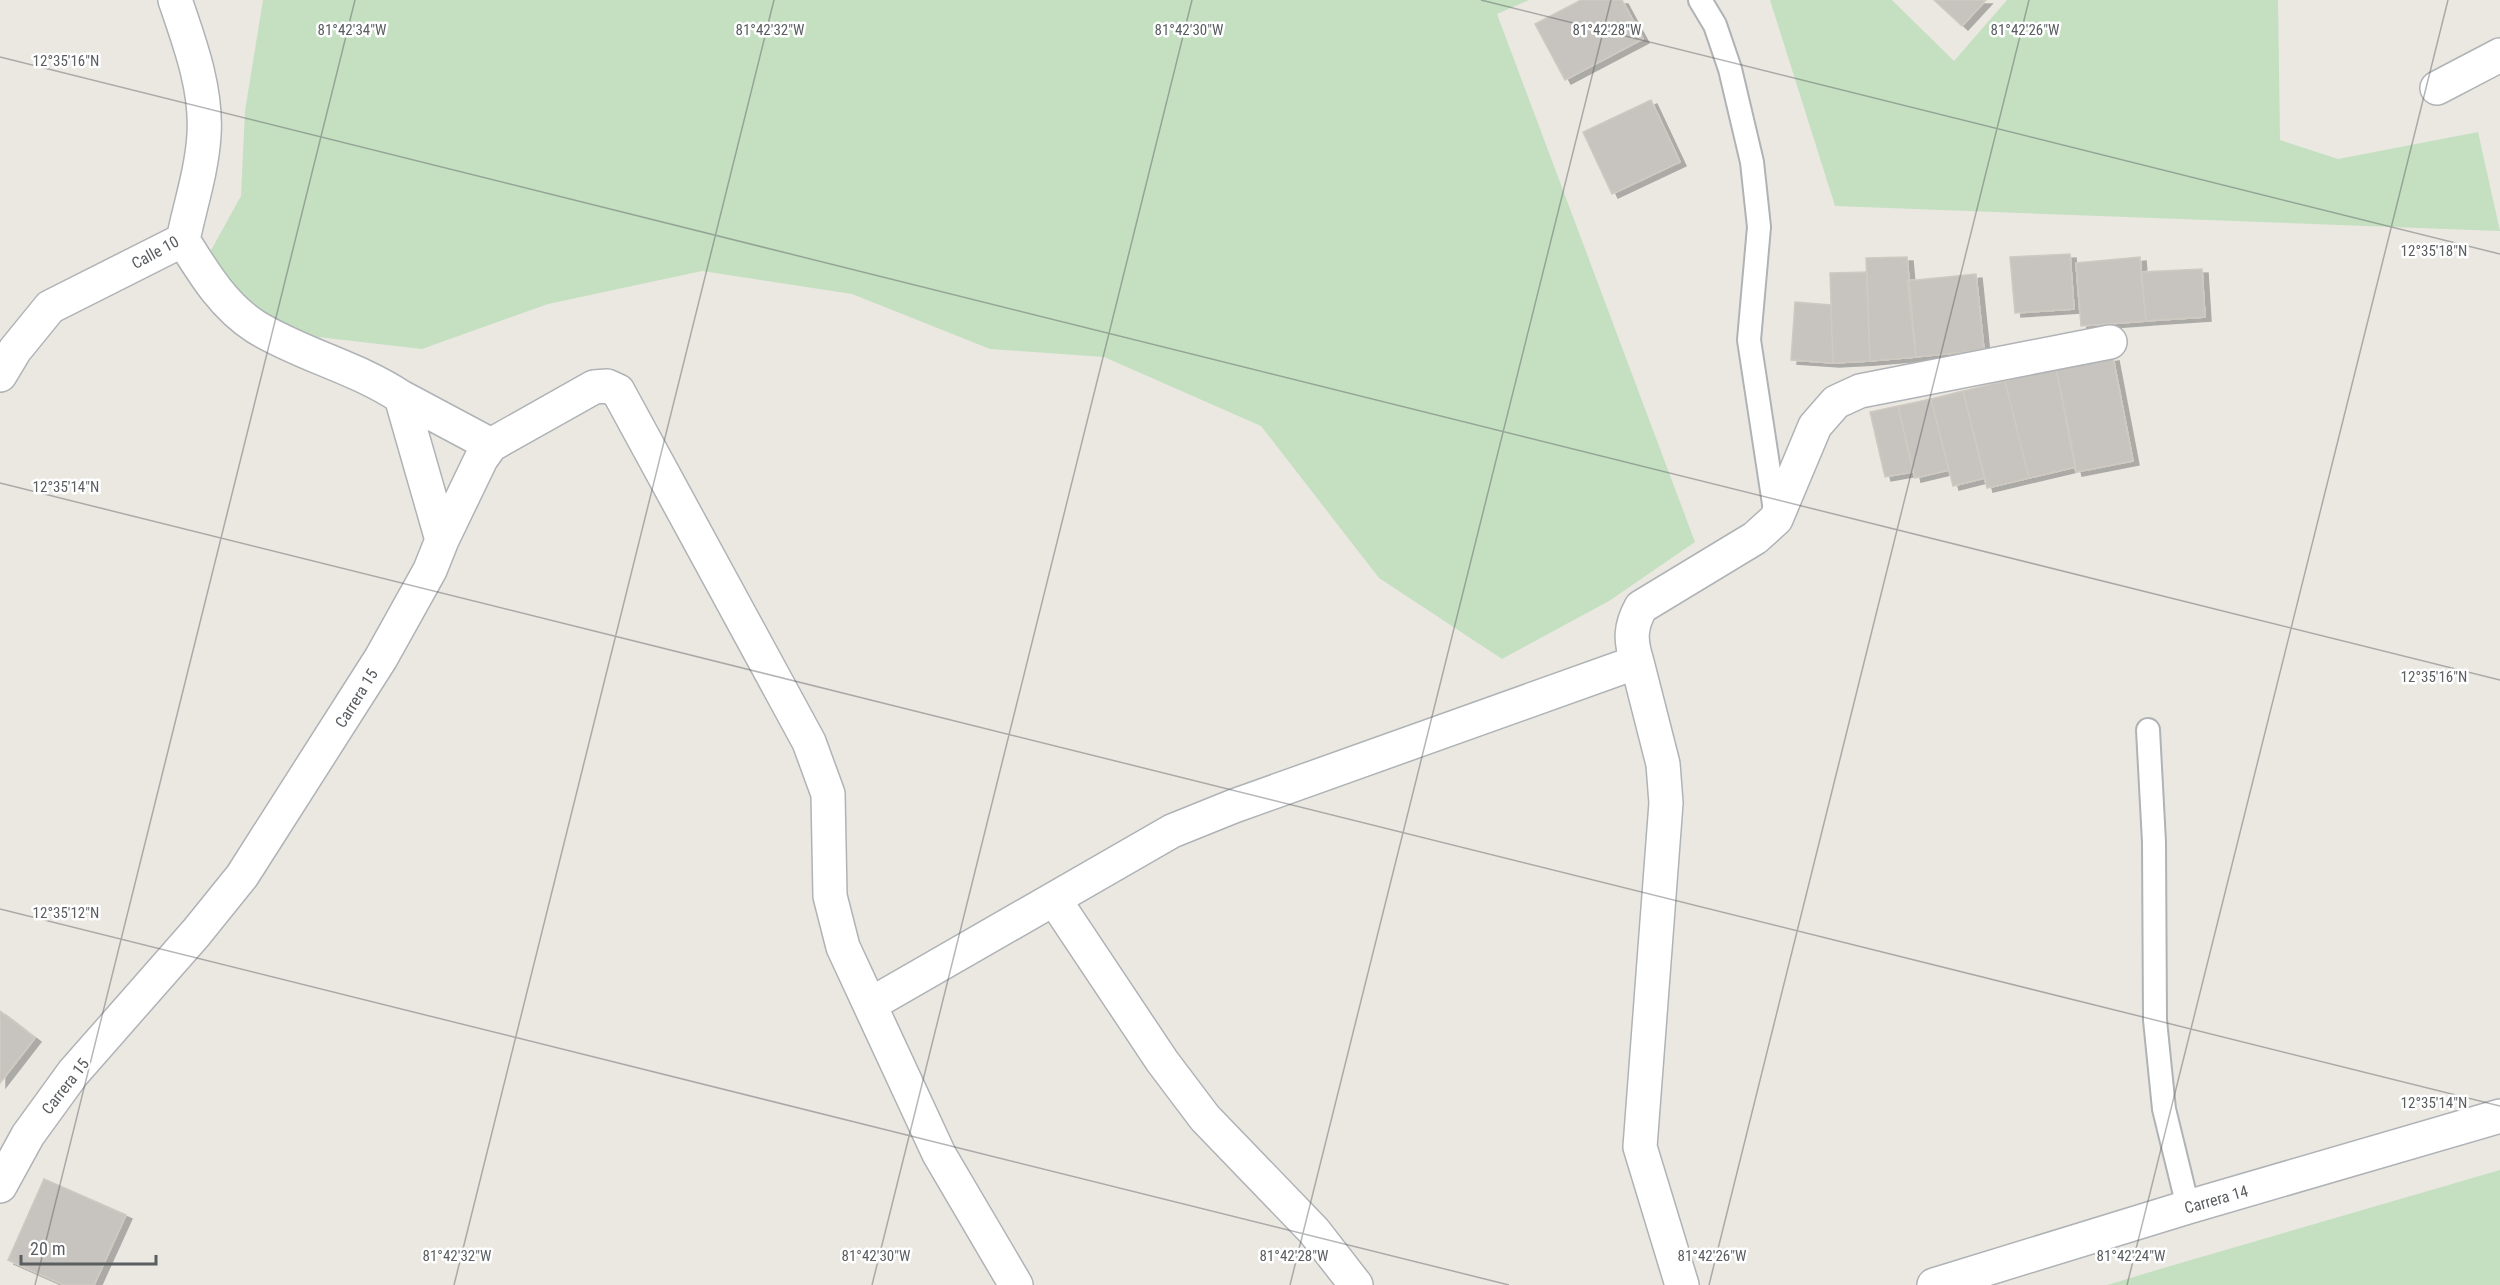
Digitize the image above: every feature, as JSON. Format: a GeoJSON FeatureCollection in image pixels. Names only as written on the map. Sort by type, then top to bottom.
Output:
{"type":"FeatureCollection","features":[{"type":"Feature","properties":{"kind":"street","name":"Calle 10"},"geometry":{"type":"LineString","coordinates":[[0,375],[15,350],[50,307],[183,240],[204,137],[204,113],[193,52],[175,0]]}},
{"type":"Feature","properties":{"kind":"street"},"geometry":{"type":"LineString","coordinates":[[2438,88],[2500,55]]}},
{"type":"Feature","properties":{"kind":"street"},"geometry":{"type":"LineString","coordinates":[[183,240],[214,289],[256,327],[380,383],[401,397],[491,445],[594,387],[607,386],[618,391],[809,742],[828,794],[830,896],[843,947],[939,1154],[1016,1285]]}},
{"type":"Feature","properties":{"kind":"street"},"geometry":{"type":"LineString","coordinates":[[1682,1285],[1640,1147],[1666,803],[1663,764],[1630,642],[1632,623],[1641,607],[1755,538],[1776,519],[1815,426],[1836,402],[1860,391],[2110,342]]}},
{"type":"Feature","properties":{"kind":"street"},"geometry":{"type":"LineString","coordinates":[[401,397],[442,540]]}},
{"type":"Feature","properties":{"kind":"street","name":"Carrera 15"},"geometry":{"type":"LineString","coordinates":[[0,1186],[28,1135],[73,1073],[196,933],[242,876],[381,658],[430,570],[481,459],[491,445]]}},
{"type":"Feature","properties":{"kind":"street"},"geometry":{"type":"LineString","coordinates":[[871,1004],[1172,831],[1234,806],[1637,662]]}},
{"type":"Feature","properties":{"kind":"street"},"geometry":{"type":"LineString","coordinates":[[1054,899],[1162,1061],[1205,1118],[1314,1231],[1356,1285]]}},
{"type":"Feature","properties":{"kind":"street","name":"Carrera 14"},"geometry":{"type":"LineString","coordinates":[[1934,1285],[2188,1207],[2500,1116]]}},
{"type":"Feature","properties":{"kind":"lane"},"geometry":{"type":"LineString","coordinates":[[1700,0],[1715,25],[1730,69],[1752,162],[1759,228],[1749,340],[1776,519]]}},
{"type":"Feature","properties":{"kind":"lane"},"geometry":{"type":"LineString","coordinates":[[2148,730],[2154,842],[2155,1020],[2164,1109],[2188,1207]]}},
{"type":"Feature","properties":{"kind":"green space"},"geometry":{"type":"Polygon","coordinates":[[[263,0],[1529,0],[1497,14],[1695,542],[1609,601],[1502,659],[1379,578],[1261,426],[1104,357],[990,349],[852,294],[702,271],[548,304],[422,349],[318,337],[250,308],[205,261],[241,196],[245,111],[263,0]]]}},
{"type":"Feature","properties":{"kind":"green space"},"geometry":{"type":"Polygon","coordinates":[[[1770,0],[1892,0],[1954,61],[2007,0],[2278,0],[2280,140],[2338,159],[2478,132],[2500,231],[1835,206],[1770,0]]]}},
{"type":"Feature","properties":{"kind":"green space"},"geometry":{"type":"Polygon","coordinates":[[[2500,1170],[2500,1285],[2107,1285],[2160,1269],[2500,1170]]]}},
{"type":"Feature","properties":{"kind":"building"},"geometry":{"type":"Polygon","coordinates":[[[1581,0],[1622,0],[1643,39],[1565,80],[1535,24],[1581,0]]]}},
{"type":"Feature","properties":{"kind":"building"},"geometry":{"type":"Polygon","coordinates":[[[1934,0],[1986,0],[1962,26],[1934,0]]]}},
{"type":"Feature","properties":{"kind":"building"},"geometry":{"type":"Polygon","coordinates":[[[1651,100],[1680,162],[1612,194],[1583,132],[1651,100]]]}},
{"type":"Feature","properties":{"kind":"building"},"geometry":{"type":"Polygon","coordinates":[[[2070,254],[2074,309],[2015,313],[2010,257],[2070,254]]]}},
{"type":"Feature","properties":{"kind":"building"},"geometry":{"type":"Polygon","coordinates":[[[1907,257],[1916,357],[1870,361],[1866,258],[1907,257]]]}},
{"type":"Feature","properties":{"kind":"building"},"geometry":{"type":"Polygon","coordinates":[[[2140,257],[2146,321],[2081,326],[2076,263],[2140,257]]]}},
{"type":"Feature","properties":{"kind":"building"},"geometry":{"type":"Polygon","coordinates":[[[2202,269],[2205,317],[2146,321],[2141,272],[2202,269]]]}},
{"type":"Feature","properties":{"kind":"building"},"geometry":{"type":"Polygon","coordinates":[[[1867,272],[1870,361],[1833,363],[1830,273],[1867,272]]]}},
{"type":"Feature","properties":{"kind":"building"},"geometry":{"type":"Polygon","coordinates":[[[1976,274],[1984,350],[1916,357],[1907,281],[1976,274]]]}},
{"type":"Feature","properties":{"kind":"building"},"geometry":{"type":"Polygon","coordinates":[[[1795,302],[1831,305],[1833,363],[1791,360],[1795,302]]]}},
{"type":"Feature","properties":{"kind":"building"},"geometry":{"type":"Polygon","coordinates":[[[2113,357],[2133,461],[2076,472],[2056,368],[2113,357]]]}},
{"type":"Feature","properties":{"kind":"building"},"geometry":{"type":"Polygon","coordinates":[[[2056,368],[2076,467],[2029,478],[2005,381],[2056,368]]]}},
{"type":"Feature","properties":{"kind":"building"},"geometry":{"type":"Polygon","coordinates":[[[2005,381],[2029,478],[1987,488],[1963,391],[2005,381]]]}},
{"type":"Feature","properties":{"kind":"building"},"geometry":{"type":"Polygon","coordinates":[[[1963,391],[1985,478],[1953,486],[1931,399],[1963,391]]]}},
{"type":"Feature","properties":{"kind":"building"},"geometry":{"type":"Polygon","coordinates":[[[1931,399],[1949,470],[1915,478],[1898,406],[1931,399]]]}},
{"type":"Feature","properties":{"kind":"building"},"geometry":{"type":"Polygon","coordinates":[[[1898,406],[1913,472],[1885,477],[1870,412],[1898,406]]]}},
{"type":"Feature","properties":{"kind":"building"},"geometry":{"type":"Polygon","coordinates":[[[0,1011],[35,1038],[0,1083],[0,1011]]]}},
{"type":"Feature","properties":{"kind":"building"},"geometry":{"type":"Polygon","coordinates":[[[44,1179],[126,1215],[94,1285],[64,1285],[8,1260],[44,1179]]]}}]}
